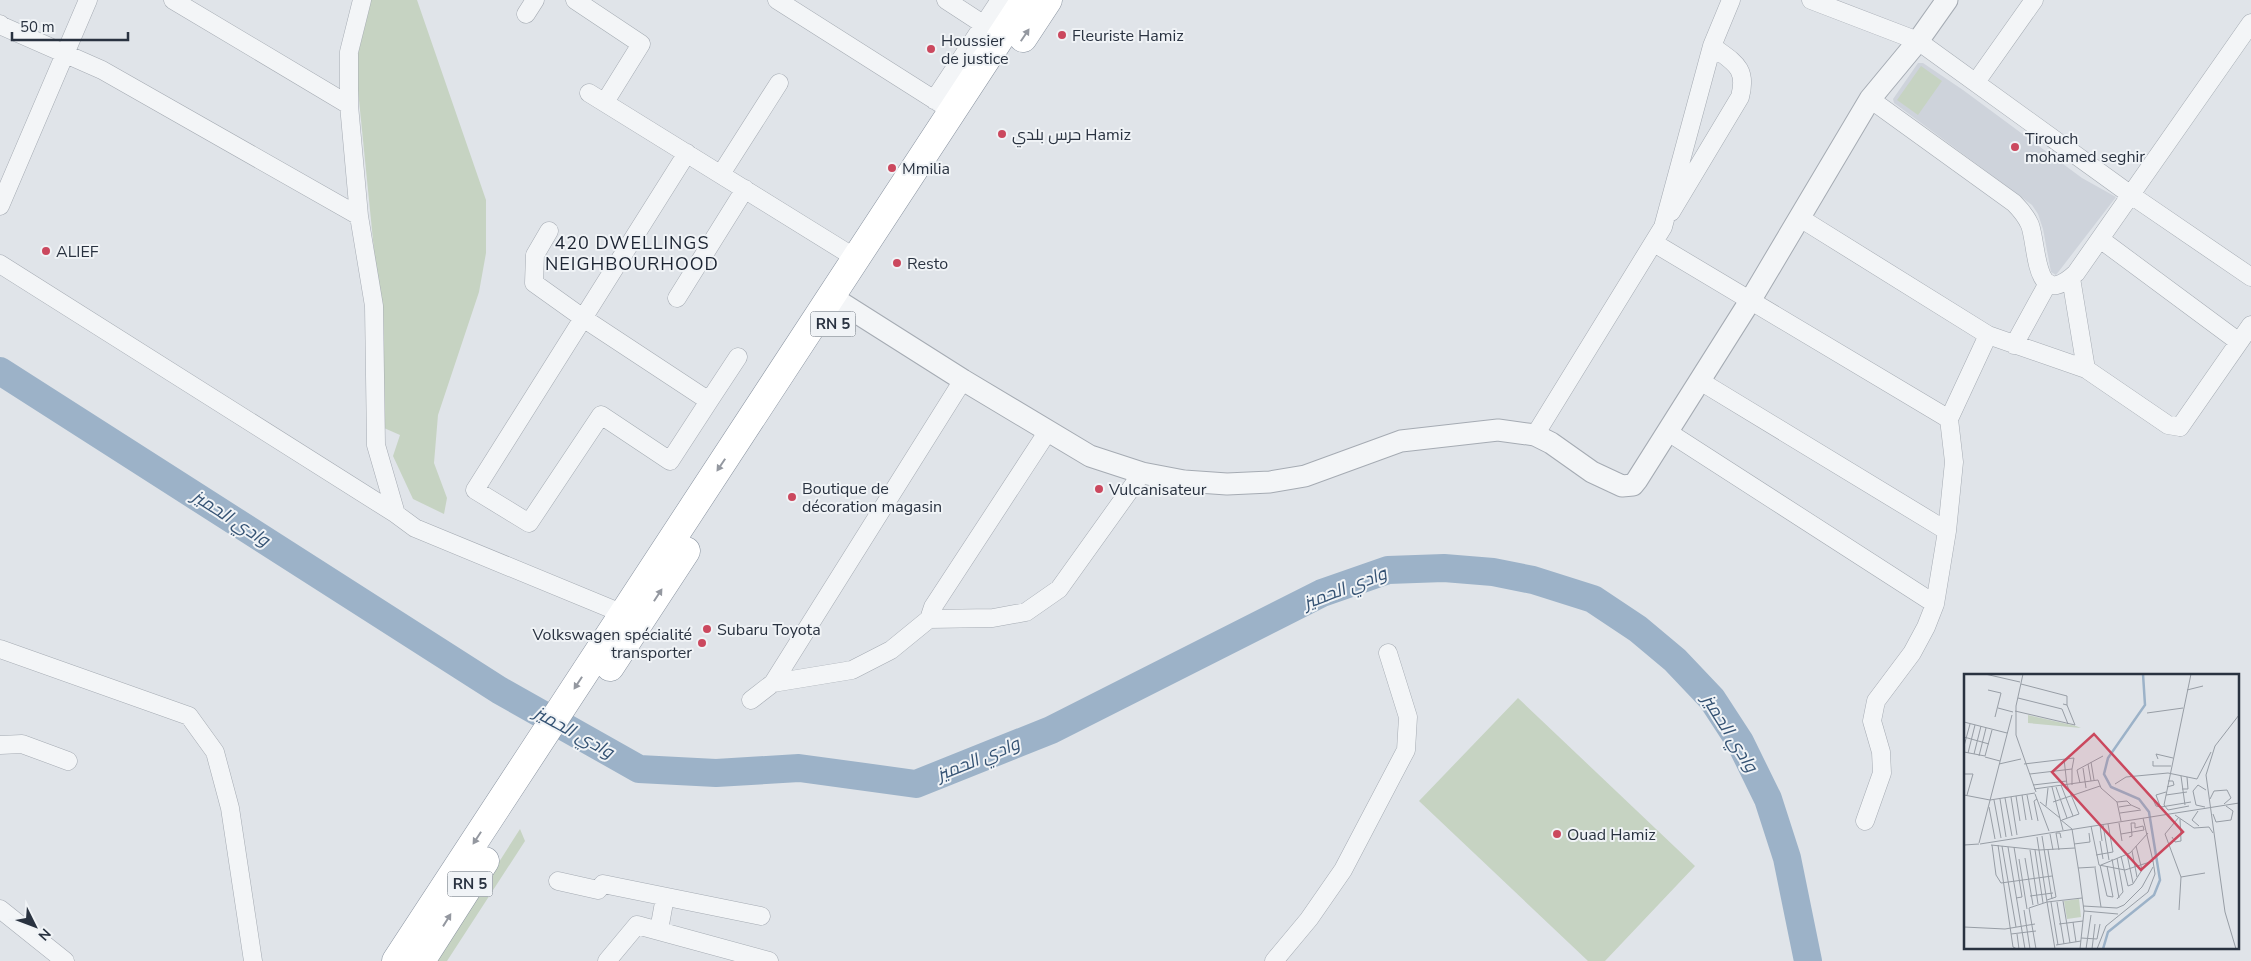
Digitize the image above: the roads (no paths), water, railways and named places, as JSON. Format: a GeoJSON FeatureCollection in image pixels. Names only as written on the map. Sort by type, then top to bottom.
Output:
{"type":"FeatureCollection","features":[{"type":"Feature","properties":{"kind":"highway","name":"RN 5"},"geometry":{"type":"LineString","coordinates":[[838,302],[857,259],[943,106],[992,30],[1026,0]]}},
{"type":"Feature","properties":{"kind":"highway","name":"RN 5"},"geometry":{"type":"LineString","coordinates":[[404,957],[512,802],[838,302],[1048,0]]}},
{"type":"Feature","properties":{"kind":"street"},"geometry":{"type":"LineString","coordinates":[[0,206],[88,0]]}},
{"type":"Feature","properties":{"kind":"street"},"geometry":{"type":"LineString","coordinates":[[173,0],[349,105]]}},
{"type":"Feature","properties":{"kind":"street"},"geometry":{"type":"LineString","coordinates":[[361,0],[349,52],[349,105],[360,216],[374,306],[376,445],[396,514]]}},
{"type":"Feature","properties":{"kind":"street"},"geometry":{"type":"LineString","coordinates":[[575,0],[641,44],[605,102]]}},
{"type":"Feature","properties":{"kind":"street"},"geometry":{"type":"LineString","coordinates":[[777,0],[943,106]]}},
{"type":"Feature","properties":{"kind":"street"},"geometry":{"type":"LineString","coordinates":[[946,0],[992,30],[1000,0]]}},
{"type":"Feature","properties":{"kind":"street"},"geometry":{"type":"LineString","coordinates":[[1663,226],[1712,46],[1731,0]]}},
{"type":"Feature","properties":{"kind":"street"},"geometry":{"type":"LineString","coordinates":[[1811,0],[1918,41],[2131,195],[2251,277]]}},
{"type":"Feature","properties":{"kind":"street"},"geometry":{"type":"LineString","coordinates":[[838,302],[1090,456],[1142,473],[1184,481],[1227,484],[1270,482],[1305,476],[1400,441],[1498,430],[1535,435],[1592,472],[1628,487],[1637,480],[1750,301],[1870,99],[1918,41],[1947,0]]}},
{"type":"Feature","properties":{"kind":"street"},"geometry":{"type":"LineString","coordinates":[[1976,82],[2034,0]]}},
{"type":"Feature","properties":{"kind":"street"},"geometry":{"type":"LineString","coordinates":[[1870,99],[2014,203],[2024,214],[2030,227],[2039,273],[2048,283],[2056,284],[2071,278],[2251,23]]}},
{"type":"Feature","properties":{"kind":"street"},"geometry":{"type":"LineString","coordinates":[[0,24],[110,75],[360,216]]}},
{"type":"Feature","properties":{"kind":"street"},"geometry":{"type":"LineString","coordinates":[[1535,435],[1654,243],[1740,97],[1744,84],[1742,72],[1712,46]]}},
{"type":"Feature","properties":{"kind":"street"},"geometry":{"type":"LineString","coordinates":[[721,174],[779,83]]}},
{"type":"Feature","properties":{"kind":"street"},"geometry":{"type":"LineString","coordinates":[[589,92],[857,259]]}},
{"type":"Feature","properties":{"kind":"street"},"geometry":{"type":"LineString","coordinates":[[687,153],[475,490],[529,523],[601,415],[670,461],[738,357]]}},
{"type":"Feature","properties":{"kind":"street"},"geometry":{"type":"LineString","coordinates":[[677,298],[745,189]]}},
{"type":"Feature","properties":{"kind":"street"},"geometry":{"type":"LineString","coordinates":[[1800,218],[1988,334],[2014,345],[2086,369],[2168,426],[2180,427],[2251,324]]}},
{"type":"Feature","properties":{"kind":"street"},"geometry":{"type":"LineString","coordinates":[[549,231],[535,255],[534,283],[583,318],[709,400]]}},
{"type":"Feature","properties":{"kind":"street"},"geometry":{"type":"LineString","coordinates":[[2100,239],[2239,342]]}},
{"type":"Feature","properties":{"kind":"street"},"geometry":{"type":"LineString","coordinates":[[1654,243],[1949,419]]}},
{"type":"Feature","properties":{"kind":"street"},"geometry":{"type":"LineString","coordinates":[[0,264],[396,514],[415,528],[632,617]]}},
{"type":"Feature","properties":{"kind":"street"},"geometry":{"type":"LineString","coordinates":[[2071,278],[2086,369]]}},
{"type":"Feature","properties":{"kind":"street"},"geometry":{"type":"LineString","coordinates":[[2014,345],[2048,283]]}},
{"type":"Feature","properties":{"kind":"street"},"geometry":{"type":"LineString","coordinates":[[1865,821],[1882,773],[1881,752],[1872,721],[1876,701],[1912,653],[1926,627],[1935,604],[1947,531],[1954,462],[1949,419],[1988,334]]}},
{"type":"Feature","properties":{"kind":"street"},"geometry":{"type":"LineString","coordinates":[[751,700],[773,683],[963,380]]}},
{"type":"Feature","properties":{"kind":"street"},"geometry":{"type":"LineString","coordinates":[[1700,380],[1947,531]]}},
{"type":"Feature","properties":{"kind":"street"},"geometry":{"type":"LineString","coordinates":[[773,683],[852,670],[891,650],[929,619],[933,607],[1048,431]]}},
{"type":"Feature","properties":{"kind":"street"},"geometry":{"type":"LineString","coordinates":[[1668,432],[1935,604]]}},
{"type":"Feature","properties":{"kind":"street"},"geometry":{"type":"LineString","coordinates":[[929,619],[993,618],[1026,612],[1059,589],[1142,473]]}},
{"type":"Feature","properties":{"kind":"street"},"geometry":{"type":"LineString","coordinates":[[0,649],[190,716],[215,752],[230,808],[253,961]]}},
{"type":"Feature","properties":{"kind":"street"},"geometry":{"type":"LineString","coordinates":[[1274,961],[1309,919],[1343,870],[1406,750],[1408,717],[1388,653]]}},
{"type":"Feature","properties":{"kind":"street"},"geometry":{"type":"LineString","coordinates":[[0,745],[22,744],[68,761]]}},
{"type":"Feature","properties":{"kind":"street"},"geometry":{"type":"LineString","coordinates":[[558,881],[598,890],[603,884],[761,916]]}},
{"type":"Feature","properties":{"kind":"street"},"geometry":{"type":"LineString","coordinates":[[659,930],[664,896]]}},
{"type":"Feature","properties":{"kind":"street"},"geometry":{"type":"LineString","coordinates":[[0,910],[65,961]]}},
{"type":"Feature","properties":{"kind":"street"},"geometry":{"type":"LineString","coordinates":[[607,961],[637,925],[769,961]]}},
{"type":"Feature","properties":{"kind":"waterway","name":"وادي الحميز"},"geometry":{"type":"LineString","coordinates":[[0,371],[499,690],[639,769],[716,773],[799,768],[916,784],[1051,730],[1322,593],[1388,570],[1444,568],[1493,572],[1533,580],[1593,599],[1638,629],[1675,660],[1712,699],[1740,742],[1768,799],[1787,858],[1808,961]]}},
{"type":"Feature","properties":{"kind":"place","name":"Fleuriste Hamiz"},"geometry":{"type":"Point","coordinates":[1062,35]}},
{"type":"Feature","properties":{"kind":"place","name":"Houssier de justice"},"geometry":{"type":"Point","coordinates":[931,49]}},
{"type":"Feature","properties":{"kind":"place","name":"حرس بلدي Hamiz"},"geometry":{"type":"Point","coordinates":[1002,134]}},
{"type":"Feature","properties":{"kind":"place","name":"Tirouch mohamed seghir"},"geometry":{"type":"Point","coordinates":[2015,147]}},
{"type":"Feature","properties":{"kind":"place","name":"Mmilia"},"geometry":{"type":"Point","coordinates":[892,168]}},
{"type":"Feature","properties":{"kind":"place","name":"ALIEF"},"geometry":{"type":"Point","coordinates":[46,251]}},
{"type":"Feature","properties":{"kind":"place","name":"Resto"},"geometry":{"type":"Point","coordinates":[897,263]}},
{"type":"Feature","properties":{"kind":"place","name":"Vulcanisateur"},"geometry":{"type":"Point","coordinates":[1099,489]}},
{"type":"Feature","properties":{"kind":"place","name":"Boutique de décoration magasin"},"geometry":{"type":"Point","coordinates":[792,497]}},
{"type":"Feature","properties":{"kind":"place","name":"Subaru Toyota"},"geometry":{"type":"Point","coordinates":[707,629]}},
{"type":"Feature","properties":{"kind":"place","name":"Volkswagen spécialité transporter"},"geometry":{"type":"Point","coordinates":[702,643]}},
{"type":"Feature","properties":{"kind":"place","name":"Ouad Hamiz"},"geometry":{"type":"Point","coordinates":[1557,834]}},
{"type":"Feature","properties":{"kind":"district","name":"420 DWELLINGS NEIGHBOURHOOD"},"geometry":{"type":"Point","coordinates":[632,253]}}]}
